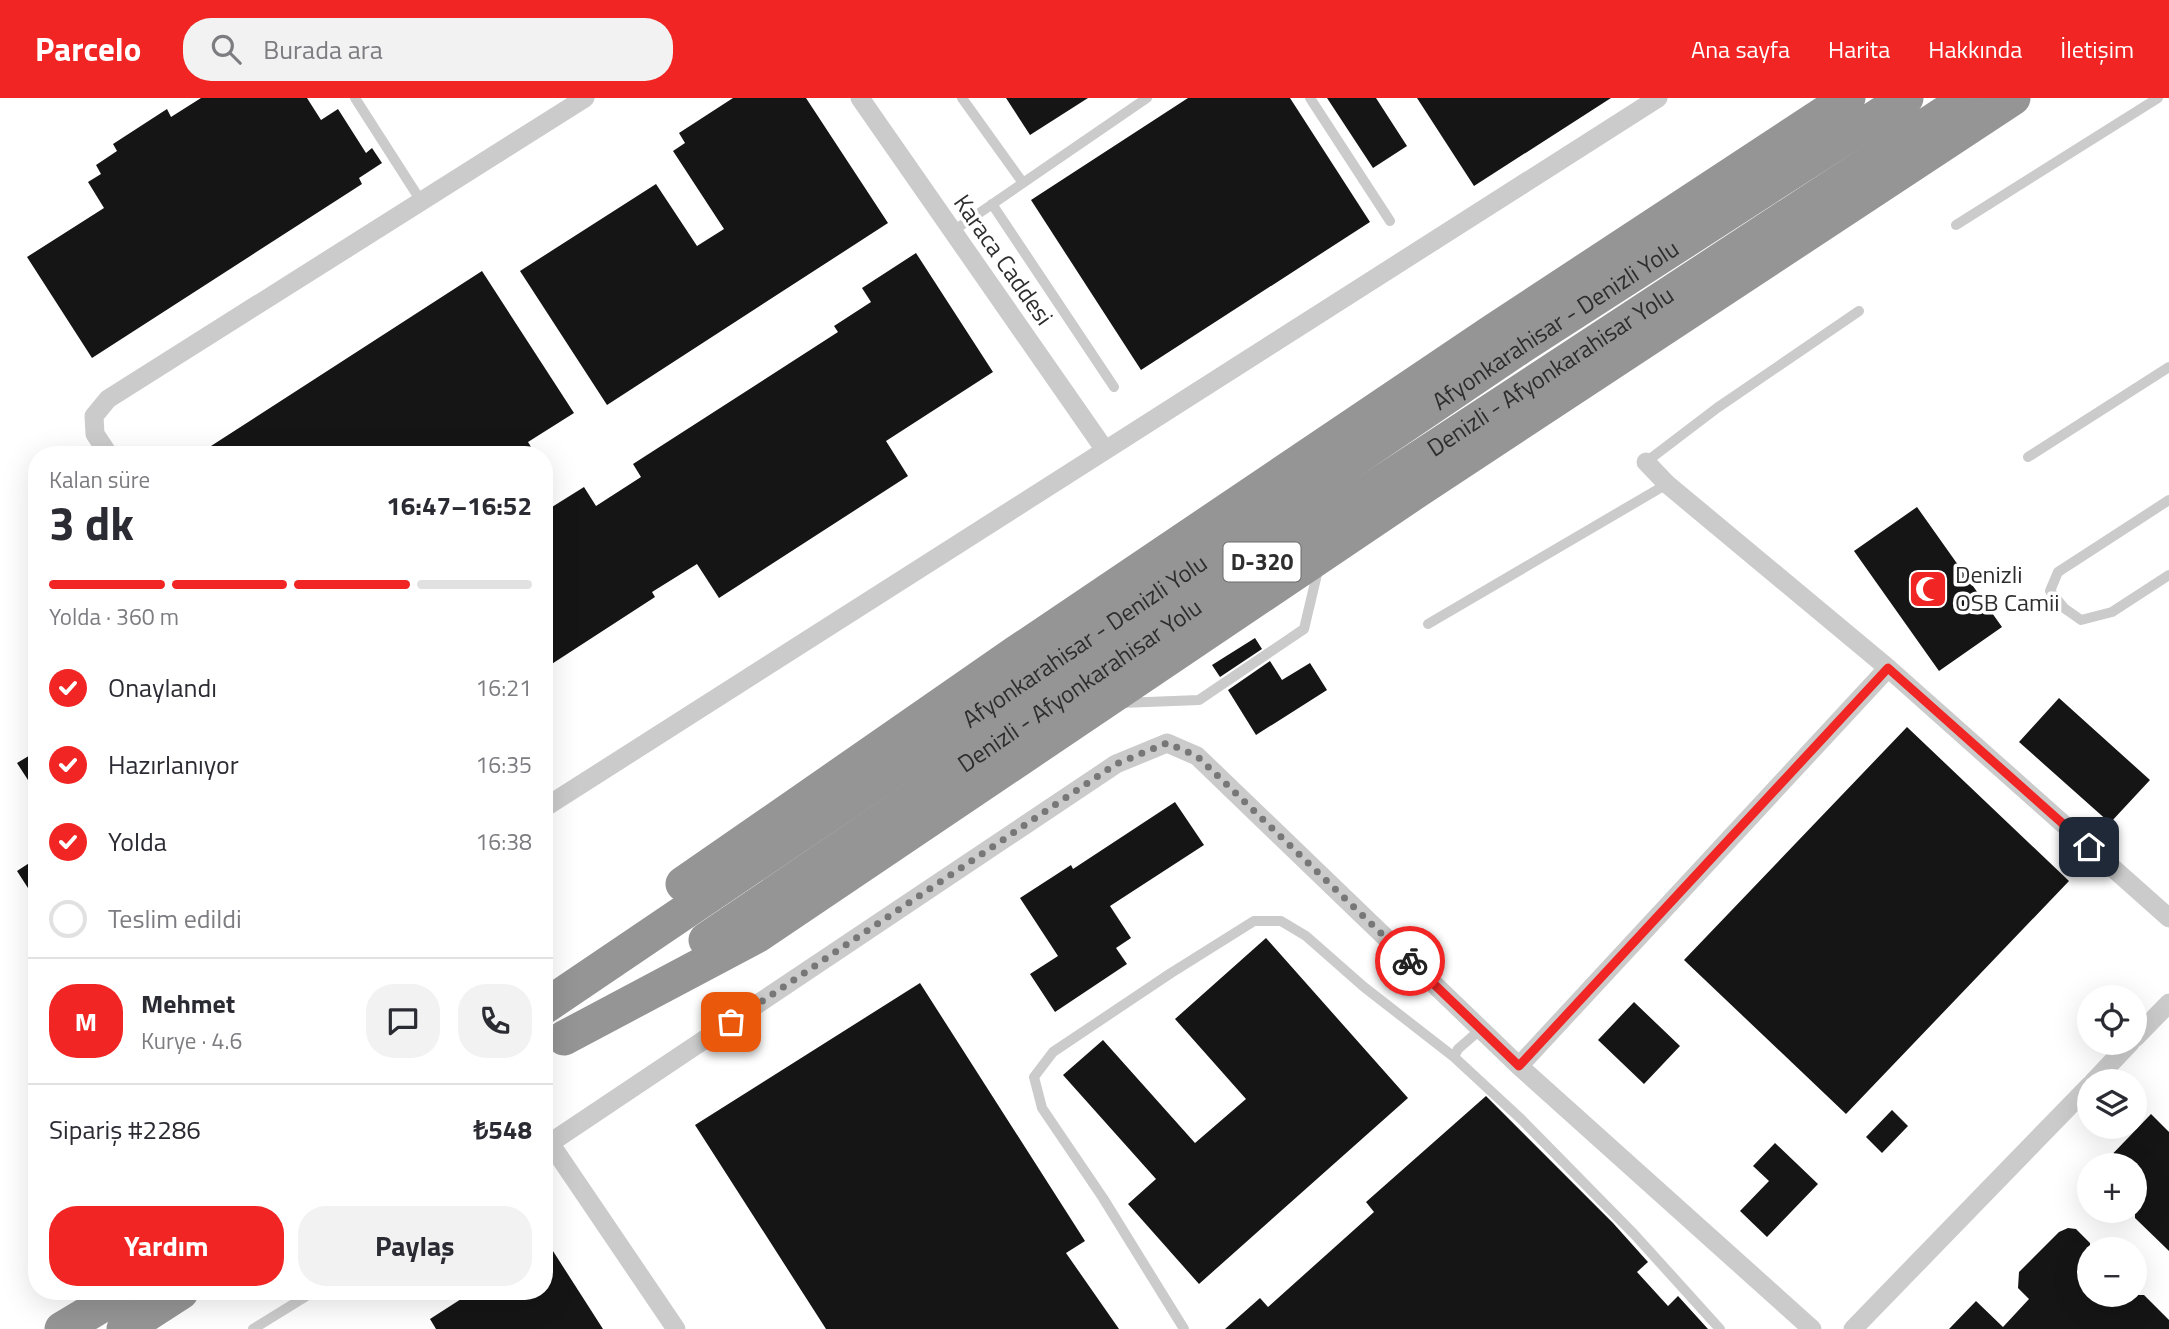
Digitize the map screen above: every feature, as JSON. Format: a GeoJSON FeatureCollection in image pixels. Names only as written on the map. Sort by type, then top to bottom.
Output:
{"type":"FeatureCollection","features":[{"type":"Feature","properties":{"kind":"highway"},"geometry":{"type":"LineString","coordinates":[[553,1000],[682,885],[1016,653],[1526,310],[1848,98]]}},
{"type":"Feature","properties":{"kind":"highway","name":"Afyonkarahisar - Denizli Yolu"},"geometry":{"type":"LineString","coordinates":[[553,1001],[1512,353],[1906,98]]}},
{"type":"Feature","properties":{"kind":"highway","name":"Denizli - Afyonkarahisar Yolu"},"geometry":{"type":"LineString","coordinates":[[554,1044],[1294,540],[1968,98]]}},
{"type":"Feature","properties":{"kind":"highway"},"geometry":{"type":"LineString","coordinates":[[554,1044],[758,935],[1321,555],[2013,98]]}},
{"type":"Feature","properties":{"kind":"highway"},"geometry":{"type":"LineString","coordinates":[[62,1329],[111,1300]]}},
{"type":"Feature","properties":{"kind":"highway"},"geometry":{"type":"LineString","coordinates":[[124,1329],[169,1300]]}},
{"type":"Feature","properties":{"kind":"street"},"geometry":{"type":"LineString","coordinates":[[103,446],[95,434],[94,416],[108,399],[585,98]]}},
{"type":"Feature","properties":{"kind":"street","name":"Karaca Caddesi"},"geometry":{"type":"LineString","coordinates":[[860,98],[1105,450]]}},
{"type":"Feature","properties":{"kind":"street"},"geometry":{"type":"LineString","coordinates":[[553,802],[1658,98]]}},
{"type":"Feature","properties":{"kind":"street"},"geometry":{"type":"LineString","coordinates":[[1646,462],[1667,484],[1888,668],[2169,918]]}},
{"type":"Feature","properties":{"kind":"street"},"geometry":{"type":"LineString","coordinates":[[1519,1066],[1888,668]]}},
{"type":"Feature","properties":{"kind":"street"},"geometry":{"type":"LineString","coordinates":[[553,1141],[1116,764],[1167,743],[1197,756],[1519,1066],[1812,1329]]}},
{"type":"Feature","properties":{"kind":"street"},"geometry":{"type":"LineString","coordinates":[[2147,1026],[2169,1003]]}},
{"type":"Feature","properties":{"kind":"street"},"geometry":{"type":"LineString","coordinates":[[2105,1069],[2118,1055]]}},
{"type":"Feature","properties":{"kind":"street"},"geometry":{"type":"LineString","coordinates":[[1853,1329],[2077,1097]]}},
{"type":"Feature","properties":{"kind":"street"},"geometry":{"type":"LineString","coordinates":[[553,1154],[676,1329]]}},
{"type":"Feature","properties":{"kind":"lane"},"geometry":{"type":"LineString","coordinates":[[355,98],[421,201]]}},
{"type":"Feature","properties":{"kind":"lane"},"geometry":{"type":"LineString","coordinates":[[962,98],[1023,183]]}},
{"type":"Feature","properties":{"kind":"lane"},"geometry":{"type":"LineString","coordinates":[[953,230],[1147,98]]}},
{"type":"Feature","properties":{"kind":"lane"},"geometry":{"type":"LineString","coordinates":[[1310,98],[1390,220]]}},
{"type":"Feature","properties":{"kind":"lane"},"geometry":{"type":"LineString","coordinates":[[1956,225],[2158,98]]}},
{"type":"Feature","properties":{"kind":"lane"},"geometry":{"type":"LineString","coordinates":[[992,204],[1114,387]]}},
{"type":"Feature","properties":{"kind":"lane"},"geometry":{"type":"LineString","coordinates":[[1646,462],[1717,408],[1859,310]]}},
{"type":"Feature","properties":{"kind":"lane"},"geometry":{"type":"LineString","coordinates":[[2028,457],[2169,367]]}},
{"type":"Feature","properties":{"kind":"lane"},"geometry":{"type":"LineString","coordinates":[[1428,624],[1667,484]]}},
{"type":"Feature","properties":{"kind":"lane"},"geometry":{"type":"LineString","coordinates":[[2169,500],[2058,572],[2050,591],[2064,608],[2081,621],[2112,612],[2169,575]]}},
{"type":"Feature","properties":{"kind":"lane"},"geometry":{"type":"LineString","coordinates":[[1100,704],[1199,700],[1304,629],[1321,555]]}},
{"type":"Feature","properties":{"kind":"lane"},"geometry":{"type":"LineString","coordinates":[[1184,1329],[1103,1198],[1042,1108],[1034,1077],[1053,1052],[1254,921],[1280,921],[1306,936],[1454,1057],[1521,1119],[1634,1234],[1720,1329]]}},
{"type":"Feature","properties":{"kind":"lane"},"geometry":{"type":"LineString","coordinates":[[1454,1057],[1458,1049],[1481,1029]]}},
{"type":"Feature","properties":{"kind":"lane"},"geometry":{"type":"LineString","coordinates":[[253,1329],[300,1300]]}},
{"type":"Feature","properties":{"kind":"building"},"geometry":{"type":"Polygon","coordinates":[[[201,98],[307,98],[321,120],[338,109],[366,153],[372,148],[382,163],[359,178],[362,184],[92,358],[27,257],[104,208],[88,182],[101,174],[96,165],[117,151],[113,144],[167,109],[171,117],[201,98]]]}},
{"type":"Feature","properties":{"kind":"building"},"geometry":{"type":"Polygon","coordinates":[[[733,98],[806,98],[888,223],[607,405],[520,271],[656,184],[697,246],[724,229],[673,151],[685,143],[679,133],[733,98]]]}},
{"type":"Feature","properties":{"kind":"building"},"geometry":{"type":"Polygon","coordinates":[[[1006,98],[1088,98],[1030,135],[1006,98]]]}},
{"type":"Feature","properties":{"kind":"building"},"geometry":{"type":"Polygon","coordinates":[[[1188,98],[1290,98],[1370,222],[1141,370],[1031,200],[1188,98]]]}},
{"type":"Feature","properties":{"kind":"building"},"geometry":{"type":"Polygon","coordinates":[[[1327,98],[1376,98],[1407,146],[1373,168],[1327,98]]]}},
{"type":"Feature","properties":{"kind":"building"},"geometry":{"type":"Polygon","coordinates":[[[1417,98],[1611,98],[1474,186],[1417,98]]]}},
{"type":"Feature","properties":{"kind":"building"},"geometry":{"type":"Polygon","coordinates":[[[916,253],[993,372],[886,441],[908,476],[719,598],[697,564],[652,592],[655,597],[553,663],[553,506],[584,487],[596,506],[641,477],[633,464],[838,332],[834,326],[871,302],[862,288],[916,253]]]}},
{"type":"Feature","properties":{"kind":"building"},"geometry":{"type":"Polygon","coordinates":[[[482,271],[574,413],[528,442],[530,446],[211,446],[482,271]]]}},
{"type":"Feature","properties":{"kind":"building","name":"Denizli OSB Camii"},"geometry":{"type":"Polygon","coordinates":[[[1917,507],[2002,627],[1939,671],[1854,551],[1917,507]]]}},
{"type":"Feature","properties":{"kind":"building"},"geometry":{"type":"Polygon","coordinates":[[[1255,638],[1262,649],[1220,677],[1212,665],[1255,638]]]}},
{"type":"Feature","properties":{"kind":"building"},"geometry":{"type":"Polygon","coordinates":[[[1270,661],[1282,680],[1310,663],[1327,690],[1256,735],[1228,690],[1270,661]]]}},
{"type":"Feature","properties":{"kind":"building"},"geometry":{"type":"Polygon","coordinates":[[[2059,698],[2150,780],[2110,823],[2019,742],[2059,698]]]}},
{"type":"Feature","properties":{"kind":"building"},"geometry":{"type":"Polygon","coordinates":[[[1907,727],[2069,881],[1846,1114],[1684,960],[1907,727]]]}},
{"type":"Feature","properties":{"kind":"building"},"geometry":{"type":"Polygon","coordinates":[[[28,756],[28,780],[17,763],[28,756]]]}},
{"type":"Feature","properties":{"kind":"building"},"geometry":{"type":"Polygon","coordinates":[[[1175,802],[1204,845],[1110,906],[1131,938],[1116,948],[1127,964],[1055,1012],[1030,974],[1058,956],[1020,898],[1071,865],[1073,869],[1175,802]]]}},
{"type":"Feature","properties":{"kind":"building"},"geometry":{"type":"Polygon","coordinates":[[[28,864],[28,888],[17,871],[28,864]]]}},
{"type":"Feature","properties":{"kind":"building"},"geometry":{"type":"Polygon","coordinates":[[[1266,938],[1408,1098],[1199,1284],[1128,1204],[1156,1179],[1063,1075],[1103,1040],[1195,1143],[1246,1099],[1175,1019],[1266,938]]]}},
{"type":"Feature","properties":{"kind":"building"},"geometry":{"type":"Polygon","coordinates":[[[920,983],[1085,1241],[1066,1253],[1119,1329],[826,1329],[695,1125],[920,983]]]}},
{"type":"Feature","properties":{"kind":"building"},"geometry":{"type":"Polygon","coordinates":[[[1634,1002],[1680,1046],[1644,1084],[1598,1040],[1634,1002]]]}},
{"type":"Feature","properties":{"kind":"building"},"geometry":{"type":"Polygon","coordinates":[[[1486,1096],[1613,1223],[1648,1262],[1637,1272],[1668,1306],[1678,1296],[1708,1329],[1225,1329],[1260,1298],[1268,1307],[1374,1212],[1366,1202],[1486,1096]]]}},
{"type":"Feature","properties":{"kind":"building"},"geometry":{"type":"Polygon","coordinates":[[[1892,1110],[1908,1126],[1882,1153],[1866,1137],[1892,1110]]]}},
{"type":"Feature","properties":{"kind":"building"},"geometry":{"type":"Polygon","coordinates":[[[2151,1114],[2169,1132],[2169,1251],[2140,1223],[2147,1223],[2147,1153],[2114,1153],[2127,1139],[2147,1139],[2147,1118],[2151,1114]]]}},
{"type":"Feature","properties":{"kind":"building"},"geometry":{"type":"Polygon","coordinates":[[[1775,1143],[1818,1184],[1767,1237],[1740,1211],[1769,1181],[1753,1166],[1775,1143]]]}},
{"type":"Feature","properties":{"kind":"building"},"geometry":{"type":"Polygon","coordinates":[[[2068,1228],[2076,1229],[2084,1237],[2077,1237],[2077,1307],[2147,1307],[2147,1298],[2169,1320],[2169,1329],[1949,1329],[1976,1301],[2003,1327],[2029,1299],[2018,1288],[2019,1272],[2059,1232],[2068,1228]]]}},
{"type":"Feature","properties":{"kind":"building"},"geometry":{"type":"Polygon","coordinates":[[[553,1251],[603,1329],[436,1329],[430,1319],[460,1300],[553,1300],[553,1251]]]}},
{"type":"Feature","properties":{"kind":"way so far"},"geometry":{"type":"LineString","coordinates":[[731,1022],[1116,764],[1167,743],[1197,756],[1410,961]]}},
{"type":"Feature","properties":{"kind":"place","name":"Denizli OSB Camii"},"geometry":{"type":"Point","coordinates":[1928,589]}},
{"type":"Feature","properties":{"kind":"route"},"geometry":{"type":"LineString","coordinates":[[1410,961],[1519,1066],[1888,668],[2089,847]]}}]}
